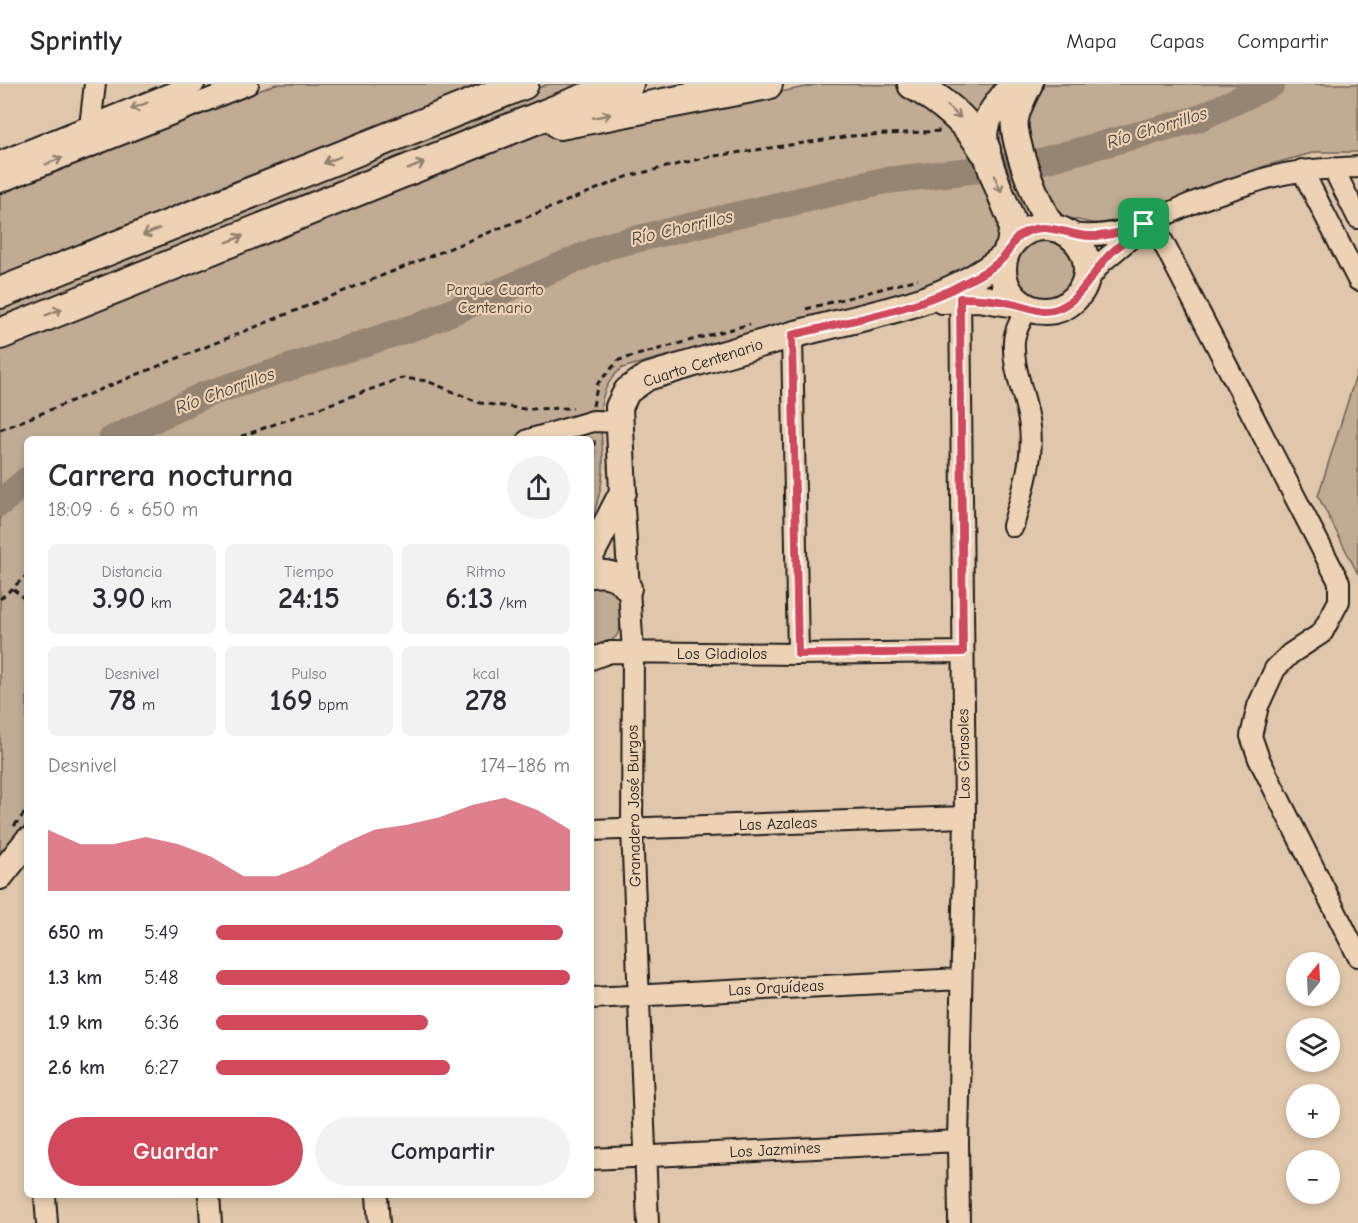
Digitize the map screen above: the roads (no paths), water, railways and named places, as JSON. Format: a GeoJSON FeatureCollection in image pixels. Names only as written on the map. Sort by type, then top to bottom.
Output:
{"type":"FeatureCollection","features":[{"type":"Feature","properties":{"kind":"highway"},"geometry":{"type":"LineString","coordinates":[[0,293],[523,84]]}},
{"type":"Feature","properties":{"kind":"highway"},"geometry":{"type":"LineString","coordinates":[[0,334],[483,139],[628,84]]}},
{"type":"Feature","properties":{"kind":"highway"},"geometry":{"type":"LineString","coordinates":[[483,139],[767,84]]}},
{"type":"Feature","properties":{"kind":"highway"},"geometry":{"type":"LineString","coordinates":[[913,84],[937,98],[978,140]]}},
{"type":"Feature","properties":{"kind":"main road"},"geometry":{"type":"LineString","coordinates":[[1013,84],[994,110],[978,140],[1011,219],[1012,231],[1003,268],[1004,280],[1010,292],[1025,306],[1041,311],[1065,306],[1075,298],[1082,288],[1087,265],[1079,244],[1053,223],[1020,151],[1014,120],[1029,84]]}},
{"type":"Feature","properties":{"kind":"main road"},"geometry":{"type":"LineString","coordinates":[[1008,250],[1019,236],[1029,230],[1053,223]]}},
{"type":"Feature","properties":{"kind":"main road","name":"Cuarto Centenario"},"geometry":{"type":"LineString","coordinates":[[627,391],[646,377],[792,335],[960,292],[1008,250]]}},
{"type":"Feature","properties":{"kind":"main road","name":"Cuarto Centenario"},"geometry":{"type":"LineString","coordinates":[[960,292],[1025,306]]}},
{"type":"Feature","properties":{"kind":"main road","name":"Granadero José Burgos"},"geometry":{"type":"LineString","coordinates":[[622,492],[619,407],[627,391]]}},
{"type":"Feature","properties":{"kind":"main road"},"geometry":{"type":"LineString","coordinates":[[594,548],[622,492]]}},
{"type":"Feature","properties":{"kind":"main road"},"geometry":{"type":"LineString","coordinates":[[594,574],[605,573],[615,576],[628,588]]}},
{"type":"Feature","properties":{"kind":"main road"},"geometry":{"type":"LineString","coordinates":[[0,876],[24,846]]}},
{"type":"Feature","properties":{"kind":"street"},"geometry":{"type":"LineString","coordinates":[[86,148],[95,84]]}},
{"type":"Feature","properties":{"kind":"street"},"geometry":{"type":"LineString","coordinates":[[0,162],[194,84]]}},
{"type":"Feature","properties":{"kind":"street"},"geometry":{"type":"LineString","coordinates":[[0,182],[248,84]]}},
{"type":"Feature","properties":{"kind":"street"},"geometry":{"type":"LineString","coordinates":[[1053,223],[1093,236],[1108,235],[1152,221],[1190,204],[1256,181],[1302,170],[1358,167]]}},
{"type":"Feature","properties":{"kind":"street"},"geometry":{"type":"LineString","coordinates":[[1333,168],[1358,218]]}},
{"type":"Feature","properties":{"kind":"street"},"geometry":{"type":"LineString","coordinates":[[1302,170],[1358,280]]}},
{"type":"Feature","properties":{"kind":"street"},"geometry":{"type":"LineString","coordinates":[[1082,288],[1113,250],[1152,221]]}},
{"type":"Feature","properties":{"kind":"street"},"geometry":{"type":"LineString","coordinates":[[1152,221],[1339,582],[1339,601],[1322,633],[1290,654],[1275,669],[1258,706],[1251,736],[1259,759],[1358,956]]}},
{"type":"Feature","properties":{"kind":"street","name":"Los Girasoles"},"geometry":{"type":"LineString","coordinates":[[959,1223],[958,1141],[965,817],[960,292]]}},
{"type":"Feature","properties":{"kind":"street"},"geometry":{"type":"LineString","coordinates":[[1013,526],[1029,465],[1030,428],[1015,358],[1014,341],[1025,306]]}},
{"type":"Feature","properties":{"kind":"street"},"geometry":{"type":"LineString","coordinates":[[792,335],[798,654]]}},
{"type":"Feature","properties":{"kind":"street"},"geometry":{"type":"LineString","coordinates":[[542,436],[593,421],[619,422]]}},
{"type":"Feature","properties":{"kind":"street","name":"Granadero José Burgos"},"geometry":{"type":"LineString","coordinates":[[622,492],[633,653],[632,829],[648,1223]]}},
{"type":"Feature","properties":{"kind":"street","name":"Los Gladiolos"},"geometry":{"type":"LineString","coordinates":[[594,658],[610,652],[798,654],[963,652]]}},
{"type":"Feature","properties":{"kind":"street","name":"Las Azaleas"},"geometry":{"type":"LineString","coordinates":[[594,830],[965,817]]}},
{"type":"Feature","properties":{"kind":"street","name":"Las Orquídeas"},"geometry":{"type":"LineString","coordinates":[[594,998],[962,979]]}},
{"type":"Feature","properties":{"kind":"street","name":"Los Jazmines"},"geometry":{"type":"LineString","coordinates":[[594,1159],[958,1141]]}},
{"type":"Feature","properties":{"kind":"street"},"geometry":{"type":"LineString","coordinates":[[45,1198],[47,1223]]}},
{"type":"Feature","properties":{"kind":"street"},"geometry":{"type":"LineString","coordinates":[[209,1198],[211,1223]]}},
{"type":"Feature","properties":{"kind":"street"},"geometry":{"type":"LineString","coordinates":[[377,1198],[378,1223]]}},
{"type":"Feature","properties":{"kind":"waterway","name":"Río Chorrillos"},"geometry":{"type":"LineString","coordinates":[[119,436],[204,395],[421,325],[607,246],[882,181],[1034,163],[1197,119],[1272,84]]}},
{"type":"Feature","properties":{"kind":"waterway","name":"Río Chorrillos"},"geometry":{"type":"LineString","coordinates":[[0,503],[24,483]]}},
{"type":"Feature","properties":{"kind":"park label","name":"Parque Cuarto Centenario"},"geometry":{"type":"Point","coordinates":[495,299]}}]}
